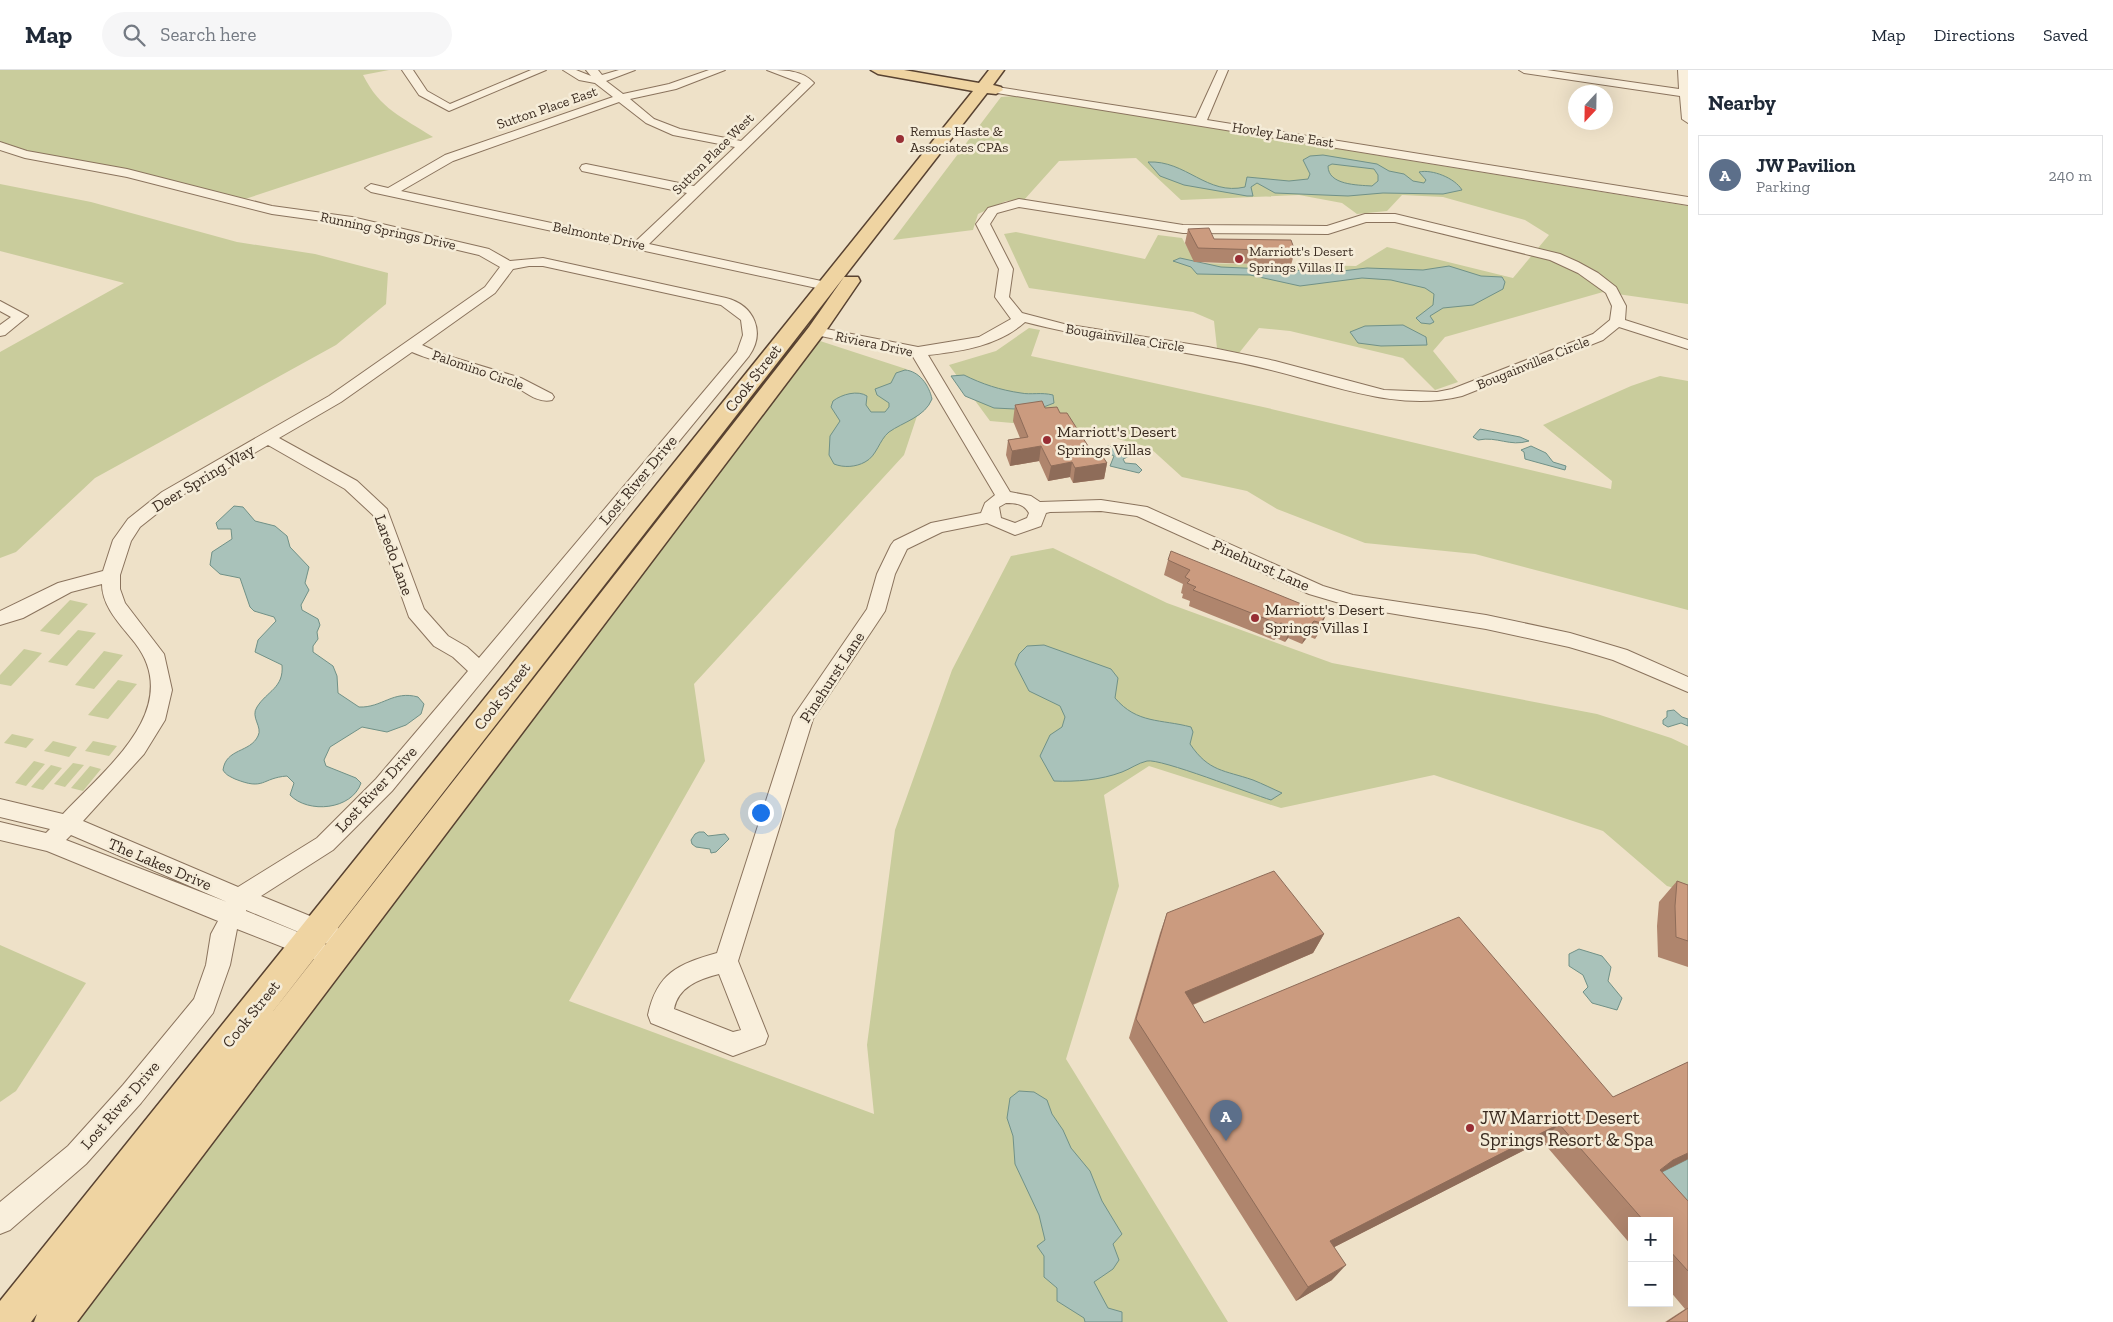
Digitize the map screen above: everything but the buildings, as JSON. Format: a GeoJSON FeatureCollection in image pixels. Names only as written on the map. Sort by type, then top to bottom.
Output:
{"type":"FeatureCollection","features":[{"type":"Feature","properties":{"kind":"main road","name":"Hovley Lane East"},"geometry":{"type":"LineString","coordinates":[[878,70],[993,82]]}},
{"type":"Feature","properties":{"kind":"main road","name":"Hovley Lane East"},"geometry":{"type":"LineString","coordinates":[[922,70],[993,82]]}},
{"type":"Feature","properties":{"kind":"main road","name":"Cook Street"},"geometry":{"type":"LineString","coordinates":[[53,1322],[326,943],[826,286],[930,168],[993,82],[1012,70]]}},
{"type":"Feature","properties":{"kind":"main road","name":"Cook Street"},"geometry":{"type":"LineString","coordinates":[[7,1322],[326,943],[816,331],[900,218],[907,201],[931,165],[930,168]]}},
{"type":"Feature","properties":{"kind":"main road"},"geometry":{"type":"LineString","coordinates":[[816,331],[808,328],[826,286]]}},
{"type":"Feature","properties":{"kind":"street"},"geometry":{"type":"LineString","coordinates":[[407,70],[423,93],[449,108],[503,88],[517,79],[541,70]]}},
{"type":"Feature","properties":{"kind":"street"},"geometry":{"type":"LineString","coordinates":[[502,70],[517,79]]}},
{"type":"Feature","properties":{"kind":"street"},"geometry":{"type":"LineString","coordinates":[[568,70],[583,78],[598,80],[630,70]]}},
{"type":"Feature","properties":{"kind":"street"},"geometry":{"type":"LineString","coordinates":[[590,70],[596,73],[598,80],[650,121],[677,132],[743,145]]}},
{"type":"Feature","properties":{"kind":"street","name":"Sutton Place East"},"geometry":{"type":"LineString","coordinates":[[390,190],[449,158],[621,98],[672,87],[720,70]]}},
{"type":"Feature","properties":{"kind":"street","name":"Sutton Place West"},"geometry":{"type":"LineString","coordinates":[[640,245],[698,191],[805,81],[772,70]]}},
{"type":"Feature","properties":{"kind":"street"},"geometry":{"type":"LineString","coordinates":[[1201,119],[1223,70]]}},
{"type":"Feature","properties":{"kind":"street"},"geometry":{"type":"LineString","coordinates":[[1524,70],[1685,93]]}},
{"type":"Feature","properties":{"kind":"street"},"geometry":{"type":"LineString","coordinates":[[1683,70],[1688,119]]}},
{"type":"Feature","properties":{"kind":"street","name":"Hovley Lane East"},"geometry":{"type":"LineString","coordinates":[[993,82],[1201,119],[1298,132],[1688,194]]}},
{"type":"Feature","properties":{"kind":"street","name":"Hovley Lane East"},"geometry":{"type":"LineString","coordinates":[[1201,119],[1248,130],[1688,201]]}},
{"type":"Feature","properties":{"kind":"street"},"geometry":{"type":"LineString","coordinates":[[1248,130],[1298,132]]}},
{"type":"Feature","properties":{"kind":"street","name":"Running Springs Drive"},"geometry":{"type":"LineString","coordinates":[[0,146],[25,154],[127,173],[272,210],[371,226],[484,252],[508,266]]}},
{"type":"Feature","properties":{"kind":"street"},"geometry":{"type":"LineString","coordinates":[[1435,159],[1485,165],[1498,164]]}},
{"type":"Feature","properties":{"kind":"street"},"geometry":{"type":"LineString","coordinates":[[586,168],[698,191]]}},
{"type":"Feature","properties":{"kind":"street","name":"Belmonte Drive"},"geometry":{"type":"LineString","coordinates":[[371,188],[390,190],[826,286]]}},
{"type":"Feature","properties":{"kind":"street"},"geometry":{"type":"LineString","coordinates":[[1017,316],[1002,297],[1006,270],[983,224],[985,216],[995,208],[1019,203],[1183,229],[1328,230],[1365,218],[1395,218],[1555,257],[1576,266],[1595,276],[1614,293],[1619,305],[1617,322],[1688,345]]}},
{"type":"Feature","properties":{"kind":"street","name":"Lost River Drive"},"geometry":{"type":"LineString","coordinates":[[0,1220],[77,1155],[132,1094],[204,1005],[218,966],[223,934],[236,907],[325,844],[384,785],[744,353],[751,338],[753,326],[746,314],[726,302],[543,262],[529,262],[508,266]]}},
{"type":"Feature","properties":{"kind":"street","name":"Deer Spring Way"},"geometry":{"type":"LineString","coordinates":[[50,843],[137,748],[155,720],[162,690],[154,654],[116,605],[111,589],[111,575],[122,540],[134,524],[168,496],[335,399],[490,290],[508,266]]}},
{"type":"Feature","properties":{"kind":"street"},"geometry":{"type":"LineString","coordinates":[[0,304],[21,316],[0,332]]}},
{"type":"Feature","properties":{"kind":"street","name":"Riviera Drive"},"geometry":{"type":"LineString","coordinates":[[816,331],[923,358],[970,345],[1008,330],[1019,320],[1017,316]]}},
{"type":"Feature","properties":{"kind":"street","name":"Bougainvillea Circle"},"geometry":{"type":"LineString","coordinates":[[1017,316],[1063,328],[1190,349],[1275,366],[1384,395],[1437,397],[1456,393],[1506,375],[1589,341],[1598,337],[1617,322]]}},
{"type":"Feature","properties":{"kind":"street","name":"Palomino Circle"},"geometry":{"type":"LineString","coordinates":[[410,345],[437,357],[516,381],[546,397]]}},
{"type":"Feature","properties":{"kind":"street"},"geometry":{"type":"LineString","coordinates":[[923,358],[1005,498]]}},
{"type":"Feature","properties":{"kind":"street","name":"Laredo Lane"},"geometry":{"type":"LineString","coordinates":[[269,439],[351,485],[381,513],[416,612],[441,641],[460,652],[480,671]]}},
{"type":"Feature","properties":{"kind":"street"},"geometry":{"type":"LineString","coordinates":[[1005,498],[1027,500],[1036,508],[1038,518],[1035,522],[1023,528],[1000,525],[990,517],[989,507],[993,503],[1005,498]]}},
{"type":"Feature","properties":{"kind":"street","name":"Pinehurst Lane"},"geometry":{"type":"LineString","coordinates":[[1036,508],[1084,504],[1112,505],[1141,512],[1316,590],[1353,601],[1486,622],[1570,640],[1620,655],[1688,686]]}},
{"type":"Feature","properties":{"kind":"street","name":"Pinehurst Lane"},"geometry":{"type":"LineString","coordinates":[[726,961],[803,717],[876,611],[886,574],[900,546],[937,527],[990,517]]}},
{"type":"Feature","properties":{"kind":"street"},"geometry":{"type":"LineString","coordinates":[[0,618],[16,613],[66,587],[111,575]]}},
{"type":"Feature","properties":{"kind":"street","name":"The Lakes Drive"},"geometry":{"type":"LineString","coordinates":[[0,808],[67,824],[134,854],[236,907]]}},
{"type":"Feature","properties":{"kind":"street","name":"The Lakes Drive"},"geometry":{"type":"LineString","coordinates":[[0,831],[50,843],[236,907],[326,943]]}},
{"type":"Feature","properties":{"kind":"street"},"geometry":{"type":"LineString","coordinates":[[726,961],[756,1036],[733,1044],[660,1015],[662,997],[676,981],[701,969],[726,961]]}},
{"type":"Feature","properties":{"kind":"green space"},"geometry":{"type":"Polygon","coordinates":[[[0,70],[389,70],[363,75],[384,104],[402,118],[433,137],[242,200],[29,154],[0,144],[0,70]]]}},
{"type":"Feature","properties":{"kind":"green space"},"geometry":{"type":"Polygon","coordinates":[[[1015,96],[1688,206],[1688,304],[1603,292],[1445,337],[1433,351],[1458,382],[1435,390],[1403,358],[1290,331],[1259,328],[1239,353],[1217,348],[1214,321],[1193,312],[1029,288],[1004,234],[1016,232],[1145,259],[1158,235],[1182,238],[1196,263],[1356,266],[1387,247],[1513,278],[1549,235],[1525,220],[1443,197],[1402,195],[1387,211],[1357,214],[1342,203],[1299,195],[1181,200],[1136,158],[1059,161],[1024,200],[1006,201],[978,214],[973,230],[893,240],[1001,97],[1015,96]]]}},
{"type":"Feature","properties":{"kind":"green space"},"geometry":{"type":"Polygon","coordinates":[[[0,184],[91,202],[237,242],[315,254],[388,273],[386,304],[336,345],[95,478],[16,552],[0,558],[0,352],[124,283],[0,251],[0,184]]]}},
{"type":"Feature","properties":{"kind":"green space"},"geometry":{"type":"Polygon","coordinates":[[[1029,328],[1040,330],[1031,356],[1263,407],[1611,489],[1612,481],[1543,425],[1631,386],[1660,376],[1688,381],[1688,610],[1475,554],[1365,543],[1277,509],[1247,491],[1182,477],[1149,447],[1079,429],[990,421],[949,365],[996,351],[1029,328]]]}},
{"type":"Feature","properties":{"kind":"green space"},"geometry":{"type":"Polygon","coordinates":[[[817,340],[906,369],[925,392],[904,455],[694,684],[705,761],[569,1001],[874,1114],[867,1045],[895,830],[952,670],[1011,556],[1053,548],[1167,603],[1332,663],[1597,714],[1671,738],[1688,746],[1688,892],[1667,886],[1603,831],[1434,775],[1281,808],[1149,766],[1104,795],[1119,886],[1066,1059],[1228,1322],[74,1322],[817,340]]]}},
{"type":"Feature","properties":{"kind":"green space"},"geometry":{"type":"Polygon","coordinates":[[[70,600],[88,604],[59,635],[40,631],[70,600]]]}},
{"type":"Feature","properties":{"kind":"green space"},"geometry":{"type":"Polygon","coordinates":[[[78,630],[96,633],[67,666],[48,662],[78,630]]]}},
{"type":"Feature","properties":{"kind":"green space"},"geometry":{"type":"Polygon","coordinates":[[[24,649],[42,653],[11,686],[0,684],[0,675],[24,649]]]}},
{"type":"Feature","properties":{"kind":"green space"},"geometry":{"type":"Polygon","coordinates":[[[104,651],[123,655],[94,689],[75,685],[104,651]]]}},
{"type":"Feature","properties":{"kind":"green space"},"geometry":{"type":"Polygon","coordinates":[[[118,680],[137,684],[108,719],[88,715],[118,680]]]}},
{"type":"Feature","properties":{"kind":"green space"},"geometry":{"type":"Polygon","coordinates":[[[12,734],[34,739],[26,748],[4,743],[12,734]]]}},
{"type":"Feature","properties":{"kind":"green space"},"geometry":{"type":"Polygon","coordinates":[[[53,741],[77,747],[69,757],[44,751],[53,741]]]}},
{"type":"Feature","properties":{"kind":"green space"},"geometry":{"type":"Polygon","coordinates":[[[93,741],[117,746],[109,756],[85,751],[93,741]]]}},
{"type":"Feature","properties":{"kind":"green space"},"geometry":{"type":"Polygon","coordinates":[[[34,761],[45,764],[26,786],[15,783],[34,761]]]}},
{"type":"Feature","properties":{"kind":"green space"},"geometry":{"type":"Polygon","coordinates":[[[73,763],[84,765],[65,787],[54,784],[73,763]]]}},
{"type":"Feature","properties":{"kind":"green space"},"geometry":{"type":"Polygon","coordinates":[[[51,765],[62,768],[43,790],[31,787],[51,765]]]}},
{"type":"Feature","properties":{"kind":"green space"},"geometry":{"type":"Polygon","coordinates":[[[90,766],[101,769],[83,791],[71,788],[90,766]]]}},
{"type":"Feature","properties":{"kind":"green space"},"geometry":{"type":"Polygon","coordinates":[[[0,945],[86,983],[16,1091],[0,1102],[0,945]]]}},
{"type":"Feature","properties":{"kind":"water"},"geometry":{"type":"Polygon","coordinates":[[[1323,155],[1377,164],[1389,171],[1404,174],[1413,181],[1424,183],[1426,180],[1419,172],[1436,173],[1449,178],[1462,190],[1443,194],[1383,193],[1348,196],[1275,193],[1257,183],[1251,187],[1253,196],[1247,196],[1184,185],[1160,176],[1148,162],[1174,166],[1208,183],[1219,187],[1231,188],[1245,187],[1247,177],[1289,181],[1308,179],[1310,174],[1303,160],[1310,156],[1323,155]],[[1332,164],[1328,166],[1329,172],[1338,180],[1344,183],[1366,186],[1372,186],[1378,181],[1378,175],[1374,169],[1332,164]]]}},
{"type":"Feature","properties":{"kind":"water"},"geometry":{"type":"Polygon","coordinates":[[[1180,258],[1221,267],[1334,272],[1367,268],[1423,270],[1449,266],[1481,276],[1502,277],[1505,282],[1503,289],[1473,305],[1443,308],[1430,316],[1434,322],[1430,324],[1421,323],[1416,318],[1433,305],[1434,294],[1425,288],[1391,280],[1362,278],[1300,286],[1250,275],[1197,274],[1191,267],[1173,261],[1180,258]]]}},
{"type":"Feature","properties":{"kind":"water"},"geometry":{"type":"Polygon","coordinates":[[[1403,325],[1426,337],[1427,345],[1381,346],[1358,343],[1350,332],[1365,326],[1403,325]]]}},
{"type":"Feature","properties":{"kind":"water"},"geometry":{"type":"Polygon","coordinates":[[[905,370],[915,373],[926,384],[932,399],[929,405],[919,415],[889,432],[872,456],[865,462],[850,466],[834,464],[829,455],[830,436],[840,421],[831,407],[833,401],[845,395],[859,393],[867,396],[866,405],[871,412],[885,412],[889,407],[889,403],[877,395],[875,389],[891,383],[896,373],[905,370]]]}},
{"type":"Feature","properties":{"kind":"water"},"geometry":{"type":"Polygon","coordinates":[[[964,375],[984,384],[1006,390],[1025,394],[1053,395],[1054,403],[1036,410],[994,408],[965,396],[951,376],[964,375]]]}},
{"type":"Feature","properties":{"kind":"water"},"geometry":{"type":"Polygon","coordinates":[[[1480,429],[1520,437],[1529,441],[1515,443],[1492,439],[1478,440],[1473,437],[1480,429]]]}},
{"type":"Feature","properties":{"kind":"water"},"geometry":{"type":"Polygon","coordinates":[[[1108,446],[1127,452],[1130,456],[1123,459],[1125,463],[1136,464],[1142,470],[1139,473],[1110,466],[1114,456],[1104,451],[1103,448],[1108,446]]]}},
{"type":"Feature","properties":{"kind":"water"},"geometry":{"type":"Polygon","coordinates":[[[1531,446],[1546,453],[1553,462],[1566,466],[1565,470],[1525,459],[1524,452],[1521,450],[1531,446]]]}},
{"type":"Feature","properties":{"kind":"water"},"geometry":{"type":"Polygon","coordinates":[[[234,506],[243,507],[255,521],[275,526],[287,536],[290,547],[309,567],[305,583],[309,590],[301,605],[302,610],[318,619],[320,625],[317,632],[318,639],[313,646],[313,652],[333,666],[337,676],[338,693],[359,707],[367,707],[394,697],[409,695],[418,697],[424,704],[421,714],[406,725],[387,732],[362,727],[330,747],[324,760],[326,766],[356,778],[361,783],[349,799],[339,804],[318,807],[298,801],[290,795],[294,783],[287,776],[252,784],[235,779],[223,770],[225,763],[233,754],[250,745],[258,736],[259,729],[255,711],[278,684],[282,673],[282,665],[255,652],[258,640],[276,621],[274,617],[254,611],[250,607],[240,578],[220,574],[210,565],[212,552],[232,539],[231,529],[218,529],[216,523],[234,506]]]}},
{"type":"Feature","properties":{"kind":"water"},"geometry":{"type":"Polygon","coordinates":[[[1044,645],[1111,669],[1118,678],[1115,698],[1123,706],[1132,712],[1150,719],[1191,727],[1193,732],[1190,744],[1204,760],[1225,772],[1253,780],[1282,793],[1271,800],[1187,770],[1147,761],[1122,772],[1097,779],[1054,781],[1040,756],[1050,735],[1062,727],[1065,717],[1060,706],[1029,691],[1015,664],[1019,654],[1027,646],[1044,645]]]}},
{"type":"Feature","properties":{"kind":"water"},"geometry":{"type":"Polygon","coordinates":[[[1674,710],[1682,717],[1688,719],[1688,726],[1681,723],[1668,727],[1663,724],[1663,720],[1667,717],[1667,711],[1674,710]]]}},
{"type":"Feature","properties":{"kind":"water"},"geometry":{"type":"Polygon","coordinates":[[[699,832],[704,832],[708,836],[725,834],[729,839],[716,852],[711,853],[710,849],[696,847],[692,844],[691,840],[699,832]]]}},
{"type":"Feature","properties":{"kind":"water"},"geometry":{"type":"Polygon","coordinates":[[[1579,949],[1602,956],[1611,967],[1608,981],[1622,998],[1617,1010],[1592,1003],[1583,992],[1588,987],[1583,975],[1569,966],[1569,954],[1579,949]]]}},
{"type":"Feature","properties":{"kind":"water"},"geometry":{"type":"Polygon","coordinates":[[[1019,1091],[1034,1092],[1047,1100],[1052,1114],[1063,1130],[1071,1148],[1090,1171],[1102,1201],[1122,1234],[1113,1244],[1119,1260],[1113,1269],[1094,1282],[1108,1308],[1122,1312],[1122,1322],[1085,1322],[1084,1318],[1057,1301],[1057,1288],[1044,1277],[1044,1256],[1037,1246],[1045,1240],[1039,1215],[1015,1164],[1013,1136],[1007,1118],[1010,1098],[1019,1091]]]}},
{"type":"Feature","properties":{"kind":"water"},"geometry":{"type":"Polygon","coordinates":[[[1688,1159],[1688,1208],[1652,1177],[1688,1159]]]}},
{"type":"Feature","properties":{"kind":"place","name":"Remus Haste & Associates CPAs"},"geometry":{"type":"Point","coordinates":[900,139]}},
{"type":"Feature","properties":{"kind":"place","name":"Marriott's Desert Springs Villas II"},"geometry":{"type":"Point","coordinates":[1239,259]}},
{"type":"Feature","properties":{"kind":"place","name":"Marriott's Desert Springs Villas"},"geometry":{"type":"Point","coordinates":[1047,440]}},
{"type":"Feature","properties":{"kind":"place","name":"Marriott's Desert Springs Villas I"},"geometry":{"type":"Point","coordinates":[1255,618]}},
{"type":"Feature","properties":{"kind":"place","name":"JW Marriott Desert Springs Resort & Spa"},"geometry":{"type":"Point","coordinates":[1470,1128]}},
{"type":"Feature","properties":{"kind":"place","name":"JW Pavilion"},"geometry":{"type":"Point","coordinates":[1226,1141]}}]}
